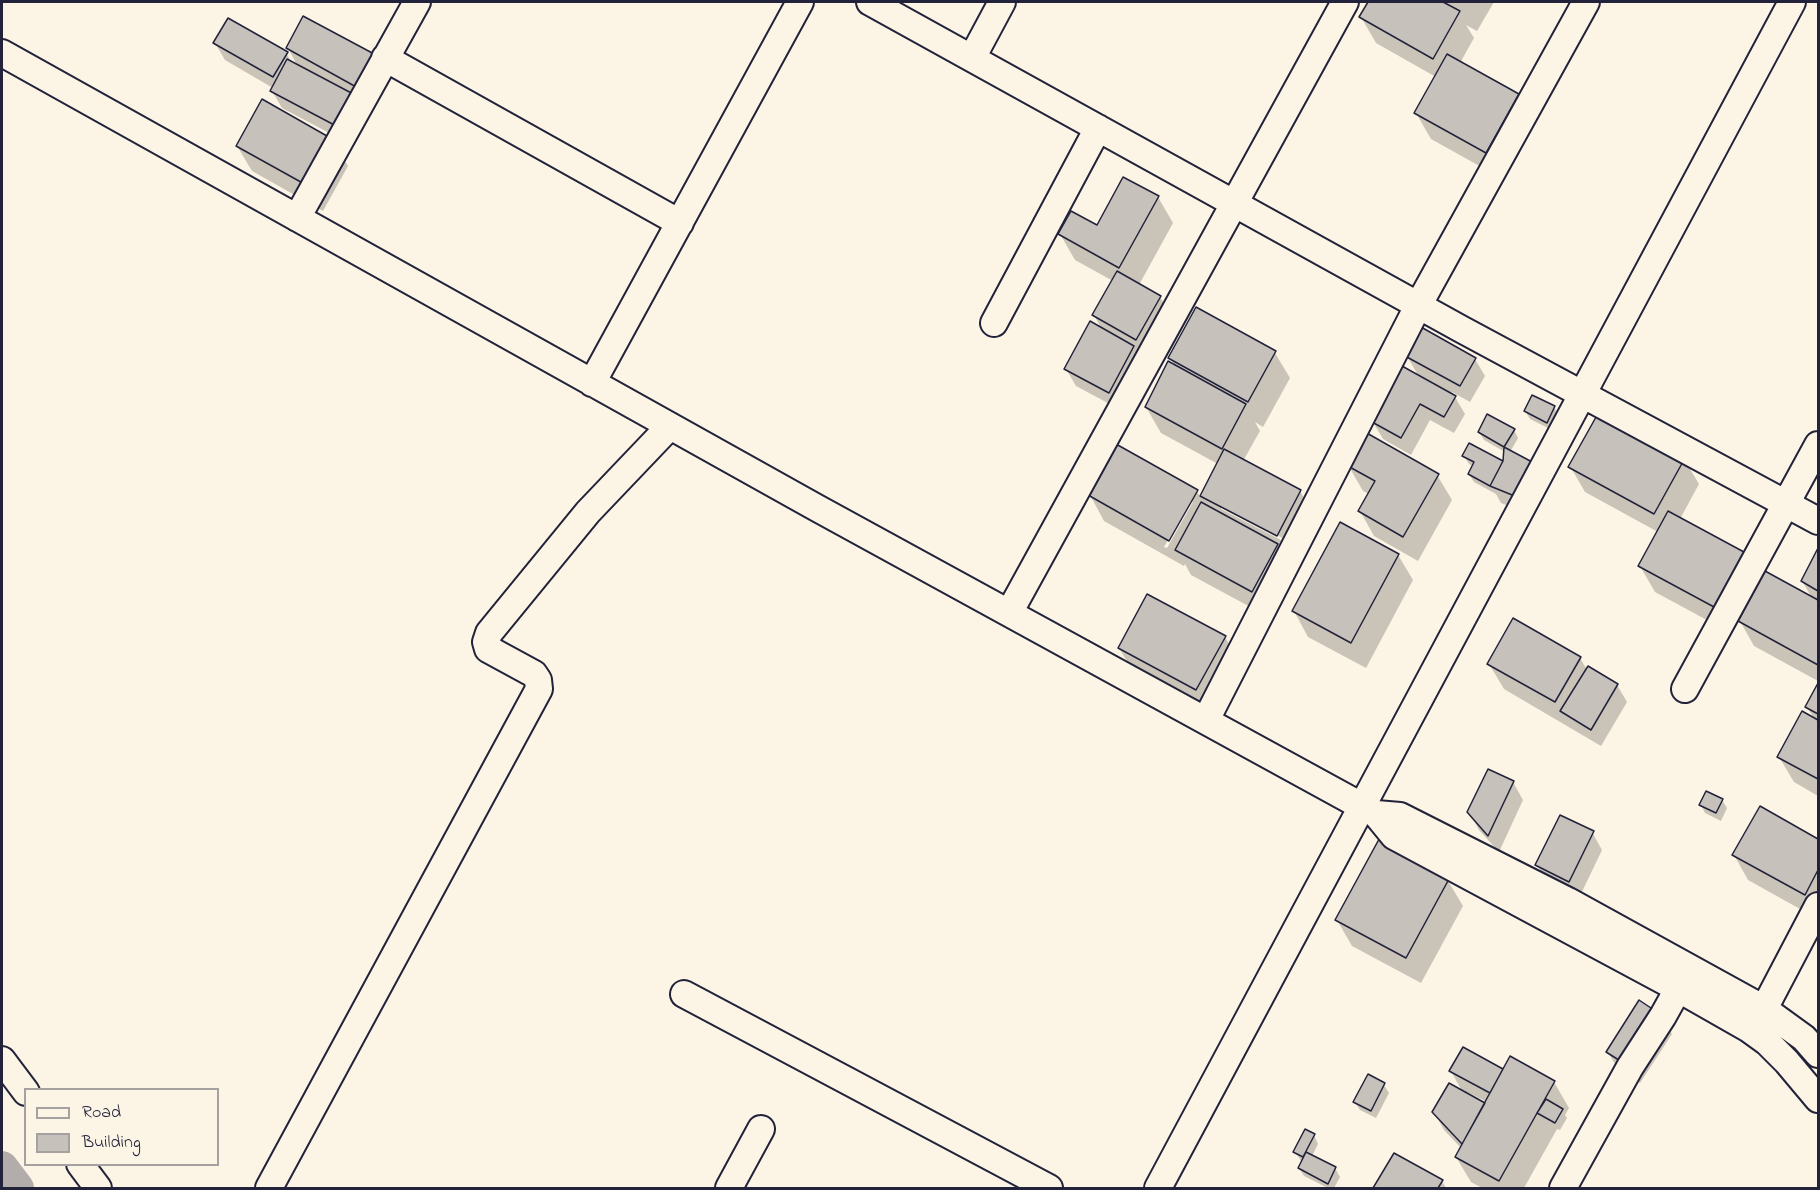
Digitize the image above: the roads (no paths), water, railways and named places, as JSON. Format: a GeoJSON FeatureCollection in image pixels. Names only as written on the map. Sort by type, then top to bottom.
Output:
{"type":"FeatureCollection","features":[{"type":"Feature","properties":{"kind":"street"},"geometry":{"type":"LineString","coordinates":[[297,218],[417,2]]}},
{"type":"Feature","properties":{"kind":"street"},"geometry":{"type":"LineString","coordinates":[[592,383],[800,2]]}},
{"type":"Feature","properties":{"kind":"street"},"geometry":{"type":"LineString","coordinates":[[870,2],[1418,306],[1818,521]]}},
{"type":"Feature","properties":{"kind":"street"},"geometry":{"type":"LineString","coordinates":[[972,58],[1002,2]]}},
{"type":"Feature","properties":{"kind":"street"},"geometry":{"type":"LineString","coordinates":[[1009,613],[1345,2]]}},
{"type":"Feature","properties":{"kind":"street"},"geometry":{"type":"LineString","coordinates":[[1206,720],[1418,306],[1586,2]]}},
{"type":"Feature","properties":{"kind":"street"},"geometry":{"type":"LineString","coordinates":[[1158,1188],[1369,810],[1582,394],[1792,2]]}},
{"type":"Feature","properties":{"kind":"street"},"geometry":{"type":"LineString","coordinates":[[2,53],[592,383],[1369,810],[1394,836],[1678,989],[1804,1038],[1818,1054]]}},
{"type":"Feature","properties":{"kind":"street"},"geometry":{"type":"LineString","coordinates":[[385,58],[680,223]]}},
{"type":"Feature","properties":{"kind":"street"},"geometry":{"type":"LineString","coordinates":[[994,323],[1098,128]]}},
{"type":"Feature","properties":{"kind":"street"},"geometry":{"type":"LineString","coordinates":[[269,1188],[539,689],[538,680],[534,674],[488,649],[486,642],[489,633],[588,512],[670,426]]}},
{"type":"Feature","properties":{"kind":"street"},"geometry":{"type":"LineString","coordinates":[[1685,689],[1818,445]]}},
{"type":"Feature","properties":{"kind":"street"},"geometry":{"type":"LineString","coordinates":[[1369,810],[1400,816],[1568,901],[1756,1019],[1767,1042],[1818,1099]]}},
{"type":"Feature","properties":{"kind":"street"},"geometry":{"type":"LineString","coordinates":[[1756,1019],[1818,906]]}},
{"type":"Feature","properties":{"kind":"street"},"geometry":{"type":"LineString","coordinates":[[1563,1188],[1630,1067],[1678,989]]}},
{"type":"Feature","properties":{"kind":"street"},"geometry":{"type":"LineString","coordinates":[[684,994],[1049,1188]]}},
{"type":"Feature","properties":{"kind":"street"},"geometry":{"type":"LineString","coordinates":[[2,1060],[24,1089]]}},
{"type":"Feature","properties":{"kind":"street"},"geometry":{"type":"LineString","coordinates":[[729,1188],[761,1129]]}},
{"type":"Feature","properties":{"kind":"street"},"geometry":{"type":"LineString","coordinates":[[82,1166],[98,1188]]}},
{"type":"Feature","properties":{"kind":"waterway"},"geometry":{"type":"LineString","coordinates":[[2,1167],[18,1188]]}}]}
